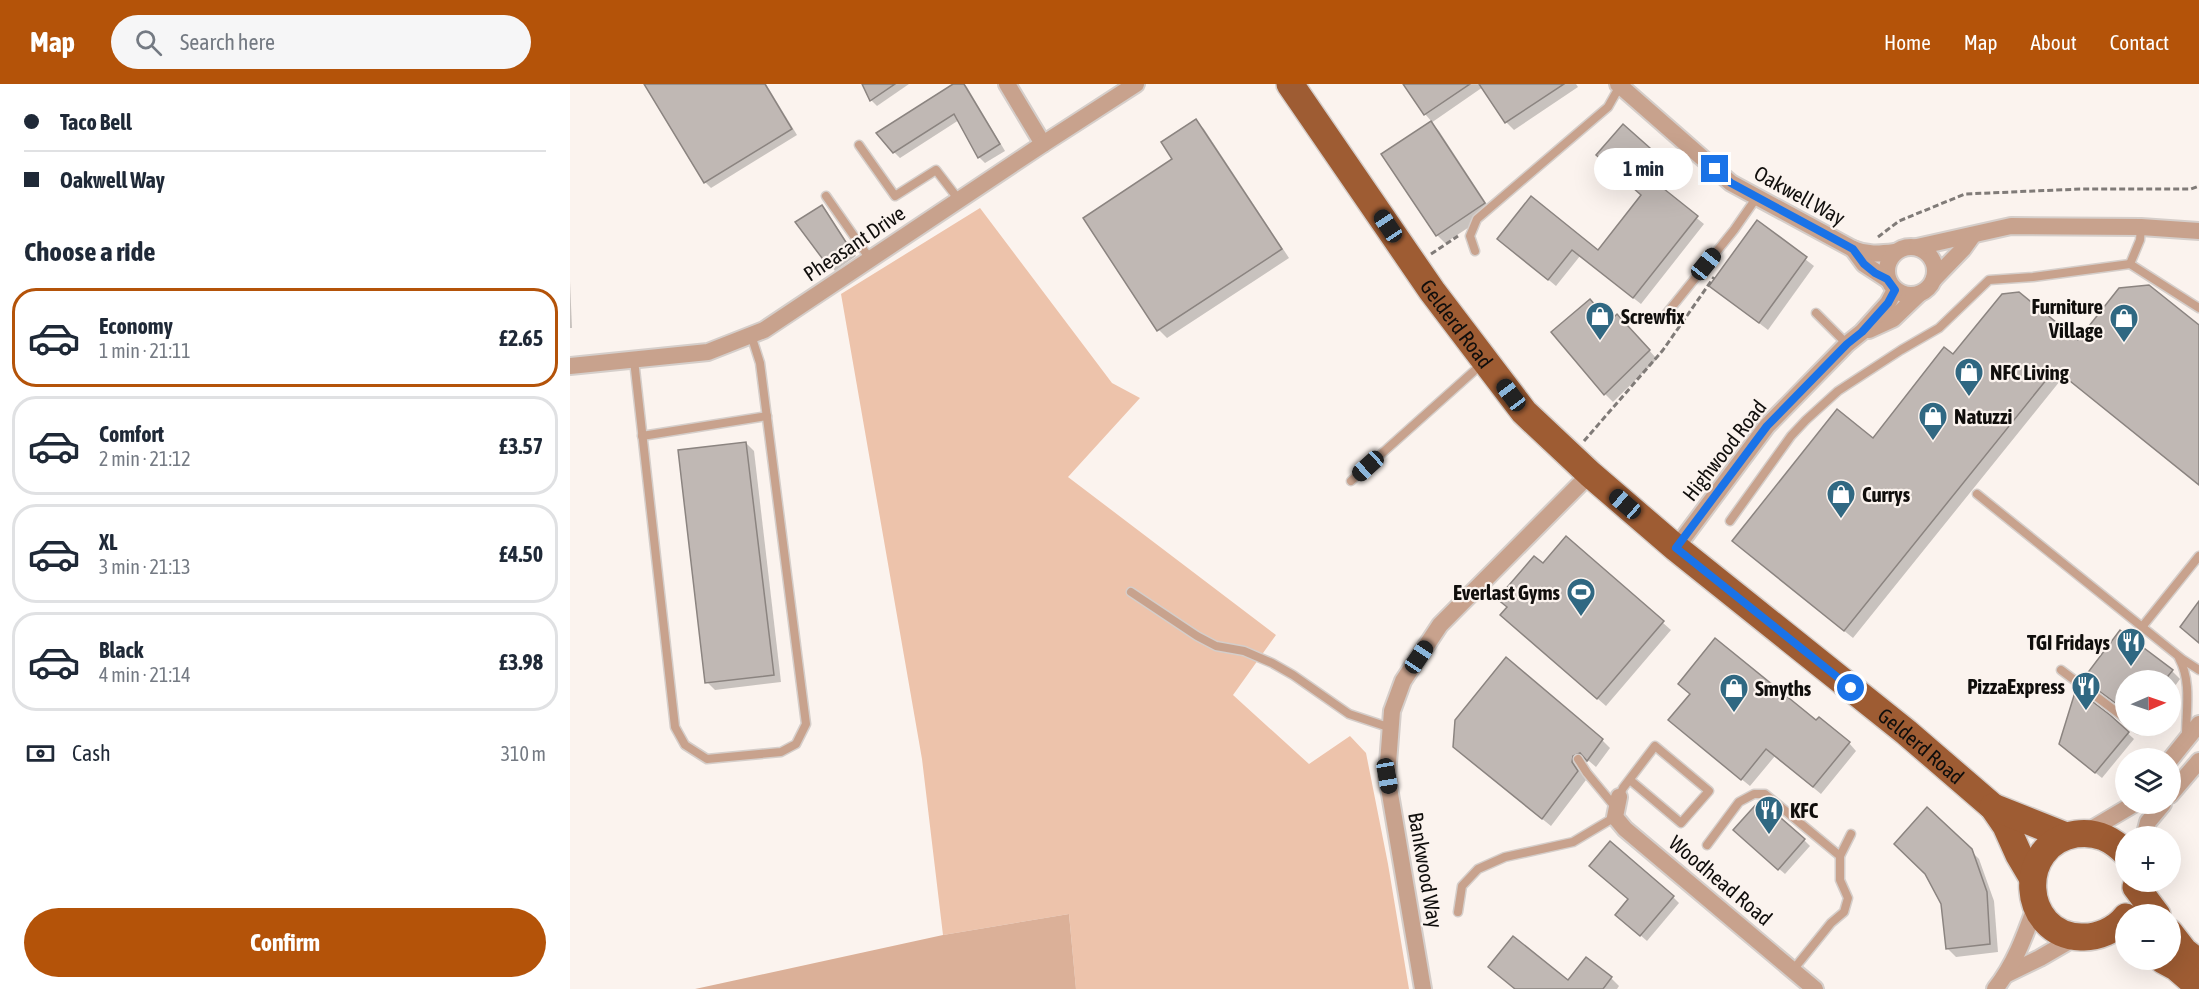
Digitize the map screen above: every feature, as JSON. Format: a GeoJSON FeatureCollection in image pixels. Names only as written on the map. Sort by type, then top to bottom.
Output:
{"type":"FeatureCollection","features":[{"type":"Feature","properties":{"kind":"main road","name":"Gelderd Road"},"geometry":{"type":"LineString","coordinates":[[1290,84],[1415,265],[1524,412],[1676,548],[1906,732],[1993,807],[2006,826],[2032,877],[2036,905]]}},
{"type":"Feature","properties":{"kind":"main road","name":"Gelderd Road"},"geometry":{"type":"LineString","coordinates":[[1993,807],[2075,834],[2101,835],[2115,842]]}},
{"type":"Feature","properties":{"kind":"main road"},"geometry":{"type":"LineString","coordinates":[[2032,877],[2043,852],[2053,843],[2075,834]]}},
{"type":"Feature","properties":{"kind":"main road"},"geometry":{"type":"LineString","coordinates":[[2036,905],[2046,921],[2054,928],[2115,942]]}},
{"type":"Feature","properties":{"kind":"main road"},"geometry":{"type":"LineString","coordinates":[[2088,936],[2115,924]]}},
{"type":"Feature","properties":{"kind":"main road"},"geometry":{"type":"LineString","coordinates":[[2181,947],[2199,963]]}},
{"type":"Feature","properties":{"kind":"main road"},"geometry":{"type":"LineString","coordinates":[[2179,970],[2199,987]]}},
{"type":"Feature","properties":{"kind":"street"},"geometry":{"type":"LineString","coordinates":[[1007,84],[1042,144]]}},
{"type":"Feature","properties":{"kind":"street","name":"Pheasant Drive"},"geometry":{"type":"LineString","coordinates":[[570,366],[708,352],[764,330],[1042,144],[1136,84]]}},
{"type":"Feature","properties":{"kind":"street","name":"Oakwell Way"},"geometry":{"type":"LineString","coordinates":[[1619,84],[1731,183],[1853,249],[1872,254],[1894,252]]}},
{"type":"Feature","properties":{"kind":"street"},"geometry":{"type":"LineString","coordinates":[[1917,247],[2011,226],[2141,227],[2199,231]]}},
{"type":"Feature","properties":{"kind":"street"},"geometry":{"type":"LineString","coordinates":[[2168,230],[2199,243]]}},
{"type":"Feature","properties":{"kind":"street"},"geometry":{"type":"LineString","coordinates":[[1934,279],[1934,263],[1924,250],[1917,247],[1909,246],[1894,252],[1887,265],[1891,284],[1910,296],[1918,295],[1930,286],[1973,235]]}},
{"type":"Feature","properties":{"kind":"street","name":"Oakwell Way"},"geometry":{"type":"LineString","coordinates":[[1853,249],[1864,264],[1891,284]]}},
{"type":"Feature","properties":{"kind":"street","name":"Highwood Road"},"geometry":{"type":"LineString","coordinates":[[1676,548],[1767,426],[1847,344],[1862,332],[1888,303],[1891,284]]}},
{"type":"Feature","properties":{"kind":"street","name":"Highwood Road"},"geometry":{"type":"LineString","coordinates":[[1862,332],[1893,319],[1918,295]]}},
{"type":"Feature","properties":{"kind":"street","name":"Bankwood Way"},"geometry":{"type":"LineString","coordinates":[[1423,989],[1387,776],[1392,711],[1403,681],[1440,625],[1581,465]]}},
{"type":"Feature","properties":{"kind":"street"},"geometry":{"type":"LineString","coordinates":[[2183,747],[2199,724]]}},
{"type":"Feature","properties":{"kind":"street"},"geometry":{"type":"LineString","coordinates":[[2181,782],[2199,761]]}},
{"type":"Feature","properties":{"kind":"street","name":"Woodhead Road"},"geometry":{"type":"LineString","coordinates":[[1617,807],[1625,830],[1815,989]]}},
{"type":"Feature","properties":{"kind":"street"},"geometry":{"type":"LineString","coordinates":[[2075,834],[2115,814]]}},
{"type":"Feature","properties":{"kind":"street"},"geometry":{"type":"LineString","coordinates":[[1995,989],[2007,974],[2023,941],[2036,905]]}},
{"type":"Feature","properties":{"kind":"street"},"geometry":{"type":"LineString","coordinates":[[2007,974],[2088,936]]}},
{"type":"Feature","properties":{"kind":"lane"},"geometry":{"type":"LineString","coordinates":[[1475,251],[1470,236],[1476,219],[1608,107],[1619,84]]}},
{"type":"Feature","properties":{"kind":"lane"},"geometry":{"type":"LineString","coordinates":[[859,145],[895,196],[936,170],[958,200]]}},
{"type":"Feature","properties":{"kind":"lane"},"geometry":{"type":"LineString","coordinates":[[826,196],[870,259]]}},
{"type":"Feature","properties":{"kind":"lane"},"geometry":{"type":"LineString","coordinates":[[1663,318],[1757,197]]}},
{"type":"Feature","properties":{"kind":"lane"},"geometry":{"type":"LineString","coordinates":[[2130,264],[2140,240],[2141,227]]}},
{"type":"Feature","properties":{"kind":"lane"},"geometry":{"type":"LineString","coordinates":[[1730,521],[1791,436],[1806,420],[1838,392],[1939,328],[1989,280],[2033,277],[2130,264],[2199,308]]}},
{"type":"Feature","properties":{"kind":"lane"},"geometry":{"type":"LineString","coordinates":[[1816,313],[1847,344]]}},
{"type":"Feature","properties":{"kind":"lane"},"geometry":{"type":"LineString","coordinates":[[634,360],[675,727],[685,745],[707,759],[781,752],[796,744],[806,724],[760,363],[752,335]]}},
{"type":"Feature","properties":{"kind":"lane"},"geometry":{"type":"LineString","coordinates":[[1351,481],[1486,361]]}},
{"type":"Feature","properties":{"kind":"lane"},"geometry":{"type":"LineString","coordinates":[[642,436],[767,416]]}},
{"type":"Feature","properties":{"kind":"lane"},"geometry":{"type":"LineString","coordinates":[[1977,494],[2199,670]]}},
{"type":"Feature","properties":{"kind":"lane"},"geometry":{"type":"LineString","coordinates":[[2142,627],[2199,556]]}},
{"type":"Feature","properties":{"kind":"lane"},"geometry":{"type":"LineString","coordinates":[[1131,592],[1197,636],[1216,645],[1244,651],[1272,663],[1349,714],[1391,728]]}},
{"type":"Feature","properties":{"kind":"lane"},"geometry":{"type":"LineString","coordinates":[[2180,657],[2187,681],[2183,747]]}},
{"type":"Feature","properties":{"kind":"lane"},"geometry":{"type":"LineString","coordinates":[[2061,670],[2115,711]]}},
{"type":"Feature","properties":{"kind":"lane"},"geometry":{"type":"LineString","coordinates":[[1458,912],[1462,886],[1478,868],[1505,857],[1573,842],[1617,807],[1630,780],[1655,746],[1709,791],[1681,823],[1630,780]]}},
{"type":"Feature","properties":{"kind":"lane"},"geometry":{"type":"LineString","coordinates":[[1578,759],[1587,773],[1617,807]]}},
{"type":"Feature","properties":{"kind":"lane"},"geometry":{"type":"LineString","coordinates":[[1707,844],[1739,802],[1754,794],[1765,794],[1840,856]]}},
{"type":"Feature","properties":{"kind":"lane"},"geometry":{"type":"LineString","coordinates":[[1793,970],[1831,923],[1844,912],[1848,898],[1840,880],[1840,856],[1851,834]]}},
{"type":"Feature","properties":{"kind":"path"},"geometry":{"type":"LineString","coordinates":[[1872,254],[1872,242],[1899,221],[1965,194],[2081,189],[2191,189],[2199,186]]}},
{"type":"Feature","properties":{"kind":"path"},"geometry":{"type":"LineString","coordinates":[[1415,265],[1474,225]]}},
{"type":"Feature","properties":{"kind":"path"},"geometry":{"type":"LineString","coordinates":[[1581,465],[1715,276]]}},
{"type":"Feature","properties":{"kind":"shaded area"},"geometry":{"type":"Polygon","coordinates":[[[980,208],[1112,383],[1140,398],[1068,477],[1276,635],[1233,695],[1309,764],[1350,736],[1366,753],[1409,989],[1076,989],[1069,914],[943,935],[922,759],[841,294],[980,208]]]}},
{"type":"Feature","properties":{"kind":"shaded area"},"geometry":{"type":"Polygon","coordinates":[[[1069,914],[1076,989],[695,989],[943,935],[1069,914]]]}},
{"type":"Feature","properties":{"kind":"building"},"geometry":{"type":"Polygon","coordinates":[[[644,84],[765,84],[792,129],[704,183],[644,84]]]}},
{"type":"Feature","properties":{"kind":"building"},"geometry":{"type":"Polygon","coordinates":[[[862,84],[895,84],[870,101],[862,84]]]}},
{"type":"Feature","properties":{"kind":"building"},"geometry":{"type":"Polygon","coordinates":[[[953,84],[964,84],[1000,144],[978,158],[954,114],[893,153],[876,133],[953,84]]]}},
{"type":"Feature","properties":{"kind":"building"},"geometry":{"type":"Polygon","coordinates":[[[1403,84],[1470,84],[1424,115],[1403,84]]]}},
{"type":"Feature","properties":{"kind":"building"},"geometry":{"type":"Polygon","coordinates":[[[1479,84],[1564,84],[1505,123],[1479,84]]]}},
{"type":"Feature","properties":{"kind":"building"},"geometry":{"type":"Polygon","coordinates":[[[1196,119],[1282,249],[1157,331],[1083,218],[1172,159],[1161,142],[1196,119]]]}},
{"type":"Feature","properties":{"kind":"building"},"geometry":{"type":"Polygon","coordinates":[[[1431,121],[1485,203],[1436,236],[1381,154],[1431,121]]]}},
{"type":"Feature","properties":{"kind":"building"},"geometry":{"type":"Polygon","coordinates":[[[1623,124],[1659,156],[1644,173],[1698,216],[1633,298],[1572,250],[1548,280],[1497,239],[1531,196],[1598,250],[1641,195],[1596,155],[1623,124]]]}},
{"type":"Feature","properties":{"kind":"building"},"geometry":{"type":"Polygon","coordinates":[[[822,205],[851,250],[828,266],[795,222],[822,205]]]}},
{"type":"Feature","properties":{"kind":"building"},"geometry":{"type":"Polygon","coordinates":[[[1757,220],[1807,257],[1759,323],[1709,286],[1757,220]]]}},
{"type":"Feature","properties":{"kind":"building"},"geometry":{"type":"Polygon","coordinates":[[[2149,285],[2199,325],[2199,485],[2055,369],[1844,631],[1732,541],[1837,409],[1873,438],[1944,347],[1953,354],[2002,294],[2019,292],[2078,340],[2119,288],[2149,285]]]}},
{"type":"Feature","properties":{"kind":"building","name":"Screwfix"},"geometry":{"type":"Polygon","coordinates":[[[1590,299],[1609,322],[1617,314],[1650,350],[1604,395],[1551,332],[1590,299]]]}},
{"type":"Feature","properties":{"kind":"building"},"geometry":{"type":"Polygon","coordinates":[[[746,442],[774,675],[705,683],[678,450],[746,442]]]}},
{"type":"Feature","properties":{"kind":"building","name":"Everlast Gyms"},"geometry":{"type":"Polygon","coordinates":[[[1566,536],[1664,621],[1597,699],[1500,615],[1507,607],[1497,599],[1534,556],[1543,563],[1566,536]]]}},
{"type":"Feature","properties":{"kind":"building"},"geometry":{"type":"Polygon","coordinates":[[[2199,601],[2199,643],[2180,627],[2199,601]]]}},
{"type":"Feature","properties":{"kind":"building","name":"TGI Fridays"},"geometry":{"type":"Polygon","coordinates":[[[2120,630],[2173,670],[2115,670],[2115,703],[2083,679],[2120,630]]]}},
{"type":"Feature","properties":{"kind":"building","name":"Smyths"},"geometry":{"type":"Polygon","coordinates":[[[1715,638],[1816,720],[1819,717],[1850,742],[1813,787],[1766,749],[1741,780],[1668,720],[1690,694],[1678,684],[1715,638]]]}},
{"type":"Feature","properties":{"kind":"building","name":"Everlast Gyms"},"geometry":{"type":"Polygon","coordinates":[[[1506,657],[1603,739],[1587,761],[1580,753],[1573,756],[1572,762],[1578,771],[1542,819],[1453,747],[1455,720],[1506,657]]]}},
{"type":"Feature","properties":{"kind":"building","name":"PizzaExpress"},"geometry":{"type":"Polygon","coordinates":[[[2076,689],[2115,719],[2115,736],[2126,736],[2095,773],[2059,744],[2076,689]]]}},
{"type":"Feature","properties":{"kind":"building","name":"KFC"},"geometry":{"type":"Polygon","coordinates":[[[1760,800],[1805,839],[1778,870],[1733,830],[1760,800]]]}},
{"type":"Feature","properties":{"kind":"building"},"geometry":{"type":"Polygon","coordinates":[[[1927,807],[1972,849],[1987,892],[1990,944],[1946,949],[1941,904],[1925,874],[1894,844],[1927,807]]]}},
{"type":"Feature","properties":{"kind":"building"},"geometry":{"type":"Polygon","coordinates":[[[1610,841],[1674,896],[1640,936],[1615,915],[1628,899],[1589,866],[1610,841]]]}},
{"type":"Feature","properties":{"kind":"building"},"geometry":{"type":"Polygon","coordinates":[[[1513,936],[1568,980],[1586,957],[1612,977],[1603,989],[1515,989],[1488,967],[1513,936]]]}},
{"type":"Feature","properties":{"kind":"place","name":"Screwfix"},"geometry":{"type":"Point","coordinates":[1600,342]}},
{"type":"Feature","properties":{"kind":"place","name":"Furniture Village"},"geometry":{"type":"Point","coordinates":[2124,344]}},
{"type":"Feature","properties":{"kind":"place","name":"NFC Living"},"geometry":{"type":"Point","coordinates":[1969,398]}},
{"type":"Feature","properties":{"kind":"place","name":"Natuzzi"},"geometry":{"type":"Point","coordinates":[1933,442]}},
{"type":"Feature","properties":{"kind":"place","name":"Currys"},"geometry":{"type":"Point","coordinates":[1841,520]}},
{"type":"Feature","properties":{"kind":"place","name":"Everlast Gyms"},"geometry":{"type":"Point","coordinates":[1581,618]}},
{"type":"Feature","properties":{"kind":"place","name":"TGI Fridays"},"geometry":{"type":"Point","coordinates":[2131,668]}},
{"type":"Feature","properties":{"kind":"place","name":"PizzaExpress"},"geometry":{"type":"Point","coordinates":[2086,712]}},
{"type":"Feature","properties":{"kind":"place","name":"Smyths"},"geometry":{"type":"Point","coordinates":[1734,714]}},
{"type":"Feature","properties":{"kind":"place","name":"KFC"},"geometry":{"type":"Point","coordinates":[1769,836]}},
{"type":"Feature","properties":{"kind":"route"},"geometry":{"type":"LineString","coordinates":[[1715,169],[1731,183],[1853,249],[1864,264],[1887,279],[1895,290],[1888,303],[1862,332],[1847,344],[1767,426],[1676,548],[1851,688]]}}]}
